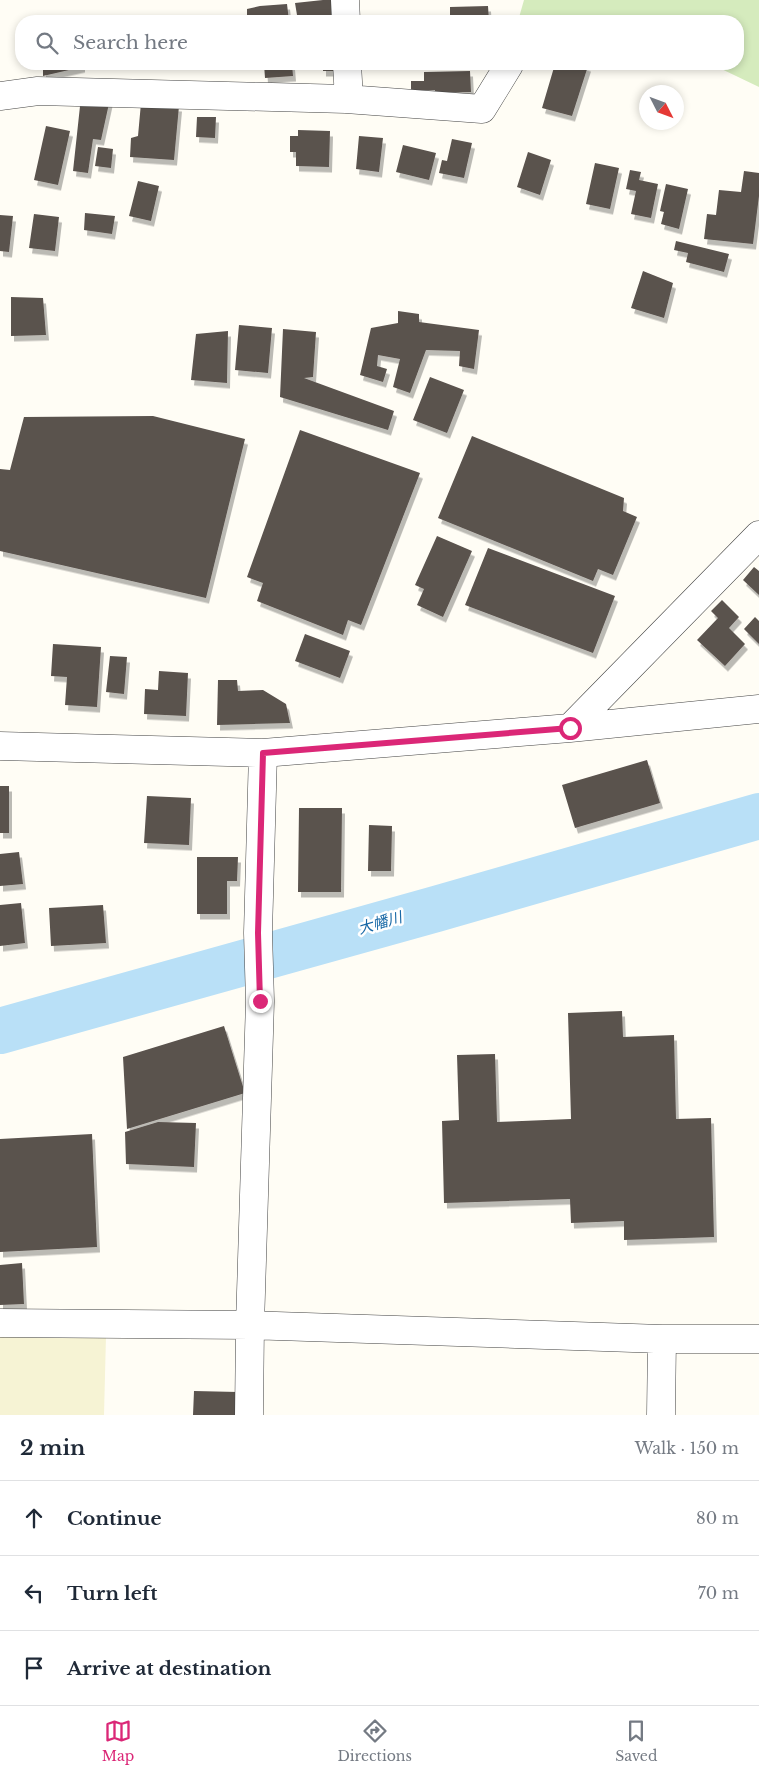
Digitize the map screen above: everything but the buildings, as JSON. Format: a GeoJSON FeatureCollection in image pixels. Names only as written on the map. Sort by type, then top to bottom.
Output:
{"type":"FeatureCollection","features":[{"type":"Feature","properties":{"kind":"street"},"geometry":{"type":"LineString","coordinates":[[345,0],[346,15]]}},
{"type":"Feature","properties":{"kind":"street"},"geometry":{"type":"LineString","coordinates":[[347,70],[348,99]]}},
{"type":"Feature","properties":{"kind":"street"},"geometry":{"type":"LineString","coordinates":[[0,96],[38,91],[348,99],[482,109],[506,70]]}},
{"type":"Feature","properties":{"kind":"street"},"geometry":{"type":"LineString","coordinates":[[570,728],[759,535]]}},
{"type":"Feature","properties":{"kind":"street"},"geometry":{"type":"LineString","coordinates":[[0,746],[263,753],[570,728],[759,709]]}},
{"type":"Feature","properties":{"kind":"street"},"geometry":{"type":"LineString","coordinates":[[249,1415],[260,1001],[258,933],[263,753]]}},
{"type":"Feature","properties":{"kind":"street"},"geometry":{"type":"LineString","coordinates":[[0,1323],[250,1325],[662,1339],[759,1338]]}},
{"type":"Feature","properties":{"kind":"street"},"geometry":{"type":"LineString","coordinates":[[661,1415],[662,1339]]}},
{"type":"Feature","properties":{"kind":"shaded area"},"geometry":{"type":"Polygon","coordinates":[[[0,1333],[106,1336],[104,1415],[0,1415],[0,1333]]]}},
{"type":"Feature","properties":{"kind":"green space"},"geometry":{"type":"Polygon","coordinates":[[[524,0],[759,0],[759,87],[724,70],[744,70],[744,15],[520,15],[524,0]]]}},
{"type":"Feature","properties":{"kind":"waterway","name":"大幡川"},"geometry":{"type":"LineString","coordinates":[[0,1031],[759,816]]}},
{"type":"Feature","properties":{"kind":"route"},"geometry":{"type":"LineString","coordinates":[[260,1001],[258,933],[263,753],[570,728]]}}]}
